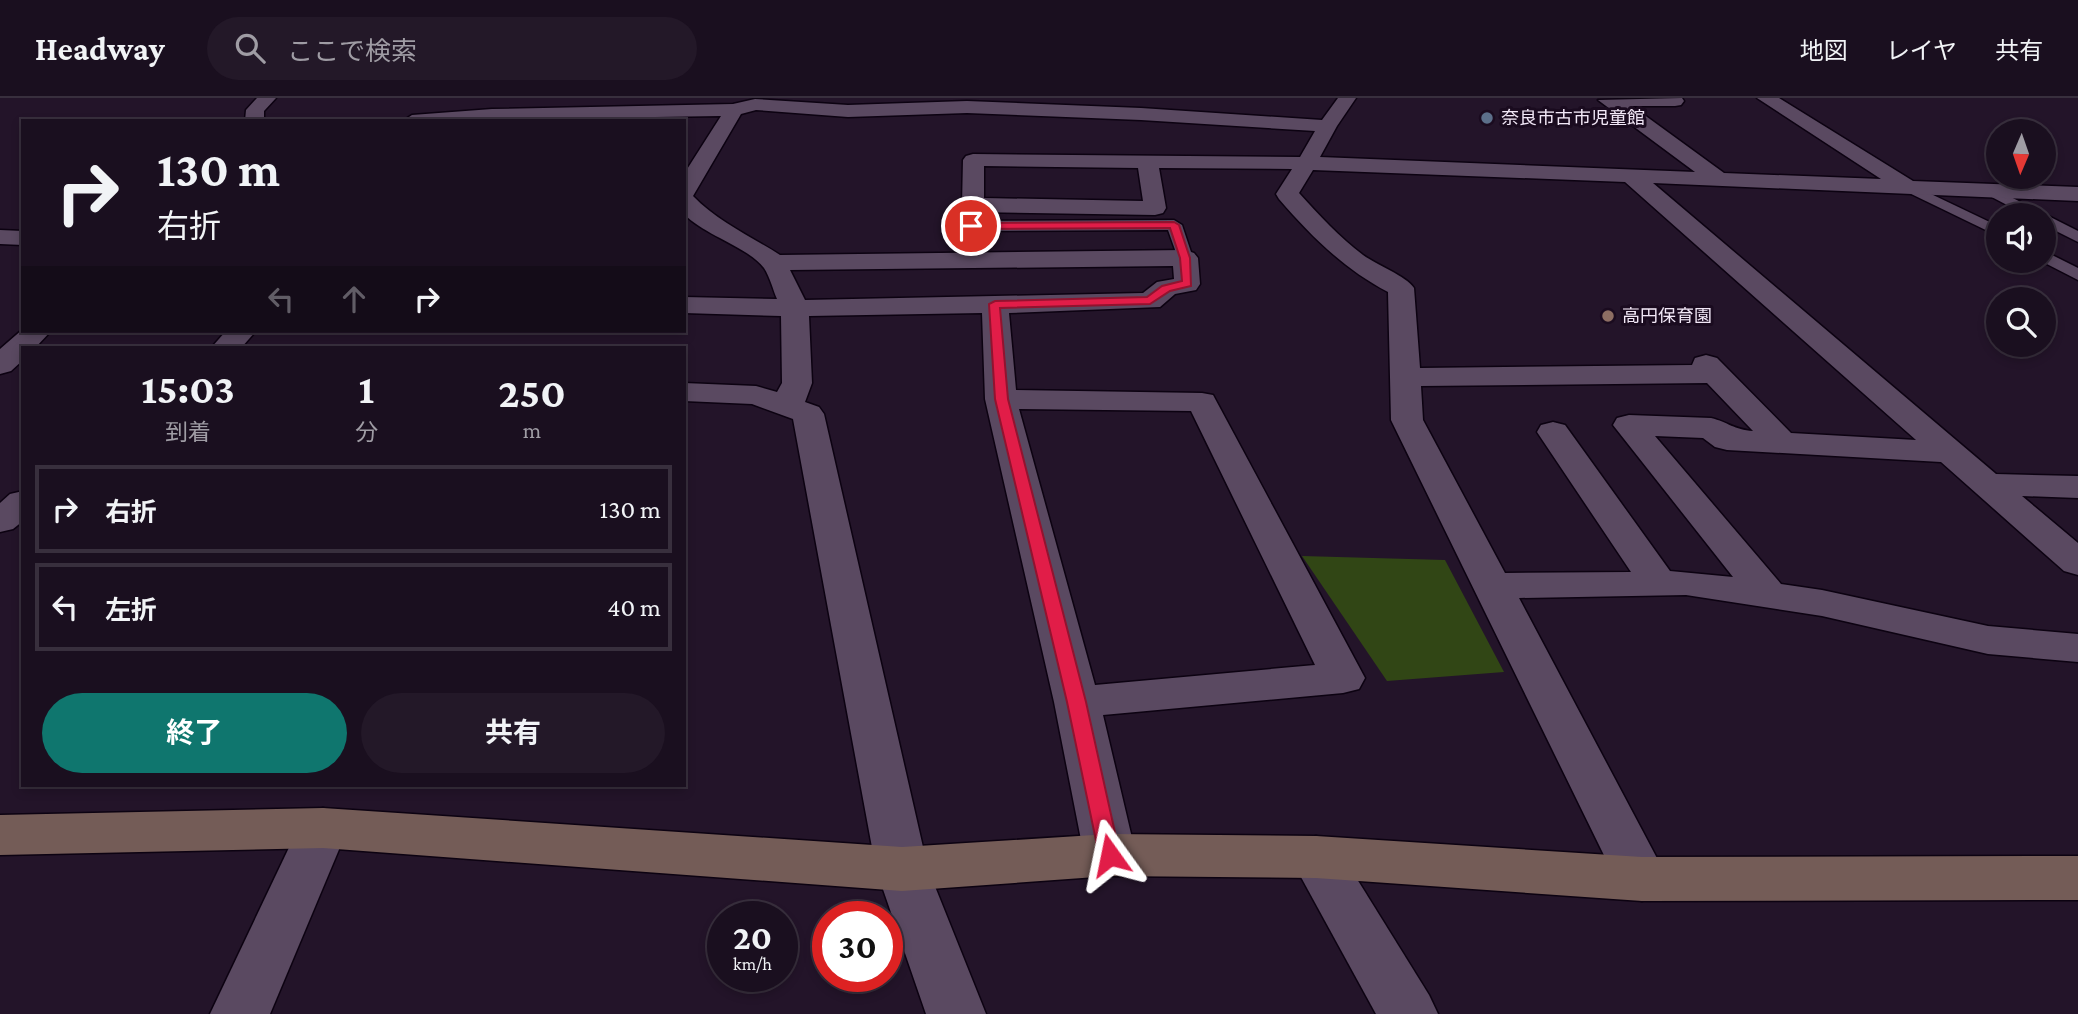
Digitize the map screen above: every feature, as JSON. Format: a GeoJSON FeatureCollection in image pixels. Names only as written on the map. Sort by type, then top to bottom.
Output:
{"type":"FeatureCollection","features":[{"type":"Feature","properties":{"kind":"street"},"geometry":{"type":"LineString","coordinates":[[254,119],[255,110],[267,98]]}},
{"type":"Feature","properties":{"kind":"street"},"geometry":{"type":"LineString","coordinates":[[1347,98],[1327,126],[1287,194],[1316,227],[1368,273],[1401,288],[1407,420],[1642,879]]}},
{"type":"Feature","properties":{"kind":"street"},"geometry":{"type":"LineString","coordinates":[[1605,99],[1675,100],[1671,98]]}},
{"type":"Feature","properties":{"kind":"street"},"geometry":{"type":"LineString","coordinates":[[1766,98],[1908,187]]}},
{"type":"Feature","properties":{"kind":"street"},"geometry":{"type":"LineString","coordinates":[[1605,99],[1718,179]]}},
{"type":"Feature","properties":{"kind":"street"},"geometry":{"type":"LineString","coordinates":[[463,119],[733,110],[755,104],[848,111],[967,107],[1141,114],[1327,126]]}},
{"type":"Feature","properties":{"kind":"street"},"geometry":{"type":"LineString","coordinates":[[686,189],[733,110]]}},
{"type":"Feature","properties":{"kind":"street"},"geometry":{"type":"LineString","coordinates":[[686,148],[711,147]]}},
{"type":"Feature","properties":{"kind":"street"},"geometry":{"type":"LineString","coordinates":[[972,260],[973,160],[1307,163],[2078,194]]}},
{"type":"Feature","properties":{"kind":"street"},"geometry":{"type":"LineString","coordinates":[[972,216],[1155,208],[1147,160]]}},
{"type":"Feature","properties":{"kind":"street"},"geometry":{"type":"LineString","coordinates":[[1631,176],[2078,563]]}},
{"type":"Feature","properties":{"kind":"street"},"geometry":{"type":"LineString","coordinates":[[686,202],[702,219],[736,237],[774,263],[795,308],[797,383],[787,406]]}},
{"type":"Feature","properties":{"kind":"street"},"geometry":{"type":"LineString","coordinates":[[686,236],[736,237]]}},
{"type":"Feature","properties":{"kind":"street"},"geometry":{"type":"LineString","coordinates":[[0,237],[21,238]]}},
{"type":"Feature","properties":{"kind":"street"},"geometry":{"type":"LineString","coordinates":[[686,305],[795,308],[1150,301],[1166,288],[1187,284],[1185,258],[774,263]]}},
{"type":"Feature","properties":{"kind":"street"},"geometry":{"type":"LineString","coordinates":[[995,304],[1001,399],[1077,702],[1110,855]]}},
{"type":"Feature","properties":{"kind":"street"},"geometry":{"type":"LineString","coordinates":[[0,365],[35,333]]}},
{"type":"Feature","properties":{"kind":"street"},"geometry":{"type":"LineString","coordinates":[[227,346],[240,333]]}},
{"type":"Feature","properties":{"kind":"street"},"geometry":{"type":"LineString","coordinates":[[1405,377],[1711,369],[1782,443]]}},
{"type":"Feature","properties":{"kind":"street"},"geometry":{"type":"LineString","coordinates":[[0,372],[21,372]]}},
{"type":"Feature","properties":{"kind":"street"},"geometry":{"type":"LineString","coordinates":[[686,392],[756,395],[808,414],[902,869],[952,1013]]}},
{"type":"Feature","properties":{"kind":"street"},"geometry":{"type":"LineString","coordinates":[[1001,399],[1202,402],[1343,678],[1077,702]]}},
{"type":"Feature","properties":{"kind":"street"},"geometry":{"type":"LineString","coordinates":[[1768,595],[1629,425],[1711,428],[1727,440],[1950,452]]}},
{"type":"Feature","properties":{"kind":"street"},"geometry":{"type":"LineString","coordinates":[[1553,432],[1659,584]]}},
{"type":"Feature","properties":{"kind":"street"},"geometry":{"type":"LineString","coordinates":[[1987,484],[2078,487]]}},
{"type":"Feature","properties":{"kind":"street"},"geometry":{"type":"LineString","coordinates":[[0,521],[21,504]]}},
{"type":"Feature","properties":{"kind":"street"},"geometry":{"type":"LineString","coordinates":[[1492,586],[1686,583],[1822,603],[1988,640],[2078,648]]}},
{"type":"Feature","properties":{"kind":"street"},"geometry":{"type":"LineString","coordinates":[[240,1014],[323,828]]}},
{"type":"Feature","properties":{"kind":"street"},"geometry":{"type":"LineString","coordinates":[[0,835],[323,828],[902,869],[1110,855],[1315,857],[1642,879],[2078,878]]}},
{"type":"Feature","properties":{"kind":"street"},"geometry":{"type":"LineString","coordinates":[[1315,857],[1408,1014]]}},
{"type":"Feature","properties":{"kind":"lane"},"geometry":{"type":"LineString","coordinates":[[1908,187],[1986,226]]}},
{"type":"Feature","properties":{"kind":"lane"},"geometry":{"type":"LineString","coordinates":[[1991,191],[2014,203]]}},
{"type":"Feature","properties":{"kind":"lane"},"geometry":{"type":"LineString","coordinates":[[972,216],[1174,225],[1185,258]]}},
{"type":"Feature","properties":{"kind":"lane"},"geometry":{"type":"LineString","coordinates":[[2056,225],[2078,237]]}},
{"type":"Feature","properties":{"kind":"lane"},"geometry":{"type":"LineString","coordinates":[[2056,263],[2078,275]]}},
{"type":"Feature","properties":{"kind":"green space"},"geometry":{"type":"Polygon","coordinates":[[[1302,556],[1445,560],[1504,672],[1387,681],[1302,556]]]}},
{"type":"Feature","properties":{"kind":"place","name":"奈良市古市児童館"},"geometry":{"type":"Point","coordinates":[1487,118]}},
{"type":"Feature","properties":{"kind":"place","name":"高円保育園"},"geometry":{"type":"Point","coordinates":[1608,316]}},
{"type":"Feature","properties":{"kind":"route"},"geometry":{"type":"LineString","coordinates":[[971,226],[1174,225],[1185,258],[1187,284],[1166,288],[1150,301],[995,304],[1001,399],[1077,702],[1110,855]]}}]}
